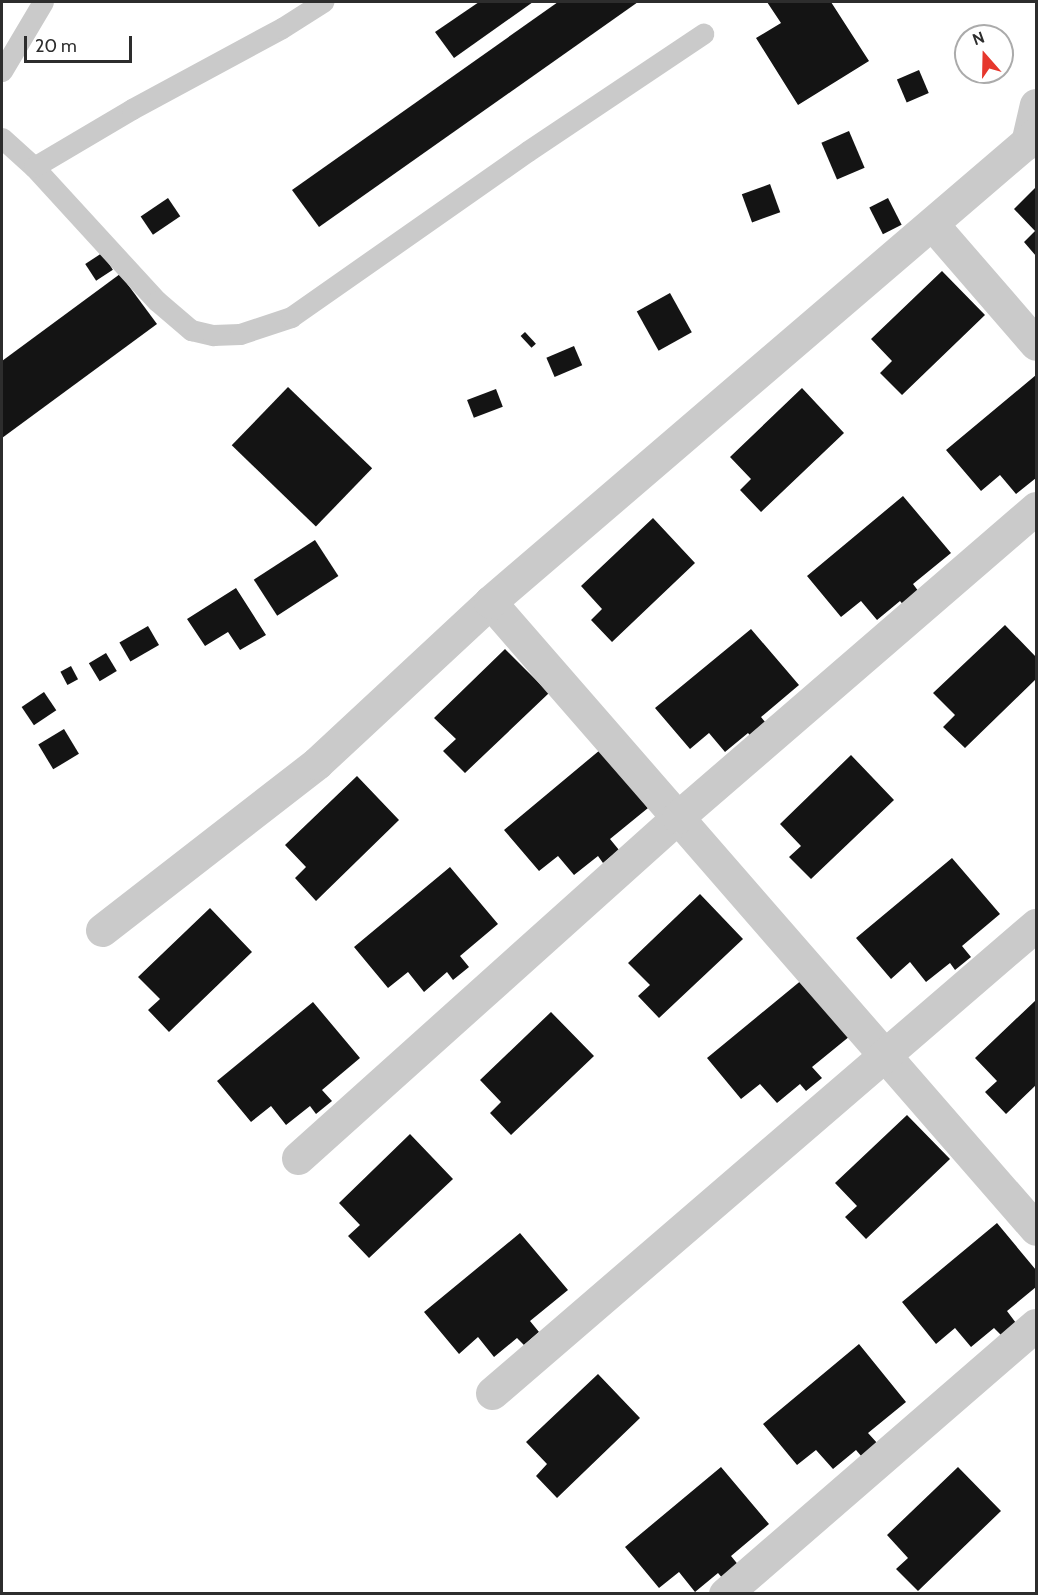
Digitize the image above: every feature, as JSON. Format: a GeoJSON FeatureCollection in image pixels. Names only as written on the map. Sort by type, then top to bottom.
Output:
{"type":"FeatureCollection","features":[{"type":"Feature","properties":{"kind":"street"},"geometry":{"type":"LineString","coordinates":[[102,930],[317,763],[490,602],[625,490],[748,379],[933,225],[1032,138],[1036,105]]}},
{"type":"Feature","properties":{"kind":"street"},"geometry":{"type":"LineString","coordinates":[[933,225],[1036,344]]}},
{"type":"Feature","properties":{"kind":"street"},"geometry":{"type":"LineString","coordinates":[[298,1158],[678,817],[1036,508]]}},
{"type":"Feature","properties":{"kind":"street"},"geometry":{"type":"LineString","coordinates":[[490,602],[1036,1229]]}},
{"type":"Feature","properties":{"kind":"street"},"geometry":{"type":"LineString","coordinates":[[492,1393],[1036,925]]}},
{"type":"Feature","properties":{"kind":"street"},"geometry":{"type":"LineString","coordinates":[[724,1593],[1036,1325]]}},
{"type":"Feature","properties":{"kind":"lane"},"geometry":{"type":"LineString","coordinates":[[2,71],[43,2]]}},
{"type":"Feature","properties":{"kind":"lane"},"geometry":{"type":"LineString","coordinates":[[19,162],[142,103],[282,28],[323,2]]}},
{"type":"Feature","properties":{"kind":"lane"},"geometry":{"type":"LineString","coordinates":[[2,138],[19,162],[157,301],[191,330],[213,335],[240,334],[291,317],[528,151],[704,34]]}},
{"type":"Feature","properties":{"kind":"building"},"geometry":{"type":"Polygon","coordinates":[[[479,2],[533,2],[454,58],[435,32],[479,2]]]}},
{"type":"Feature","properties":{"kind":"building"},"geometry":{"type":"Polygon","coordinates":[[[558,2],[638,2],[319,227],[292,190],[558,2]]]}},
{"type":"Feature","properties":{"kind":"building"},"geometry":{"type":"Polygon","coordinates":[[[767,2],[831,2],[869,61],[798,105],[756,38],[781,23],[767,2]]]}},
{"type":"Feature","properties":{"kind":"building"},"geometry":{"type":"Polygon","coordinates":[[[919,70],[929,93],[907,102],[897,79],[919,70]]]}},
{"type":"Feature","properties":{"kind":"building"},"geometry":{"type":"Polygon","coordinates":[[[849,131],[865,168],[837,180],[821,143],[849,131]]]}},
{"type":"Feature","properties":{"kind":"building"},"geometry":{"type":"Polygon","coordinates":[[[770,184],[780,212],[752,222],[742,194],[770,184]]]}},
{"type":"Feature","properties":{"kind":"building"},"geometry":{"type":"Polygon","coordinates":[[[1036,187],[1036,256],[1024,242],[1035,231],[1014,209],[1036,187]]]}},
{"type":"Feature","properties":{"kind":"building"},"geometry":{"type":"Polygon","coordinates":[[[168,198],[180,216],[153,235],[141,216],[168,198]]]}},
{"type":"Feature","properties":{"kind":"building"},"geometry":{"type":"Polygon","coordinates":[[[888,198],[902,225],[883,234],[869,208],[888,198]]]}},
{"type":"Feature","properties":{"kind":"building"},"geometry":{"type":"Polygon","coordinates":[[[102,253],[113,270],[96,281],[85,264],[102,253]]]}},
{"type":"Feature","properties":{"kind":"building"},"geometry":{"type":"Polygon","coordinates":[[[942,271],[985,315],[902,395],[880,373],[892,361],[871,339],[942,271]]]}},
{"type":"Feature","properties":{"kind":"building"},"geometry":{"type":"Polygon","coordinates":[[[120,274],[157,324],[2,438],[2,361],[120,274]]]}},
{"type":"Feature","properties":{"kind":"building"},"geometry":{"type":"Polygon","coordinates":[[[670,293],[692,332],[659,351],[637,311],[670,293]]]}},
{"type":"Feature","properties":{"kind":"building"},"geometry":{"type":"Polygon","coordinates":[[[525,332],[536,344],[532,348],[521,336],[525,332]]]}},
{"type":"Feature","properties":{"kind":"building"},"geometry":{"type":"Polygon","coordinates":[[[574,346],[582,365],[555,377],[546,358],[574,346]]]}},
{"type":"Feature","properties":{"kind":"building"},"geometry":{"type":"Polygon","coordinates":[[[1036,375],[1036,478],[1016,494],[1000,475],[981,491],[946,450],[1036,375]]]}},
{"type":"Feature","properties":{"kind":"building"},"geometry":{"type":"Polygon","coordinates":[[[288,387],[372,468],[316,527],[232,445],[288,387]]]}},
{"type":"Feature","properties":{"kind":"building"},"geometry":{"type":"Polygon","coordinates":[[[802,388],[844,433],[761,512],[740,490],[751,479],[730,457],[802,388]]]}},
{"type":"Feature","properties":{"kind":"building"},"geometry":{"type":"Polygon","coordinates":[[[496,389],[503,407],[474,418],[467,400],[496,389]]]}},
{"type":"Feature","properties":{"kind":"building"},"geometry":{"type":"Polygon","coordinates":[[[903,496],[951,553],[913,584],[922,596],[906,608],[900,601],[877,620],[861,601],[841,617],[807,576],[903,496]]]}},
{"type":"Feature","properties":{"kind":"building"},"geometry":{"type":"Polygon","coordinates":[[[653,518],[695,563],[612,642],[591,620],[602,609],[581,586],[653,518]]]}},
{"type":"Feature","properties":{"kind":"building"},"geometry":{"type":"Polygon","coordinates":[[[315,540],[338,576],[277,616],[254,580],[315,540]]]}},
{"type":"Feature","properties":{"kind":"building"},"geometry":{"type":"Polygon","coordinates":[[[236,588],[266,635],[240,650],[228,632],[205,646],[187,619],[236,588]]]}},
{"type":"Feature","properties":{"kind":"building"},"geometry":{"type":"Polygon","coordinates":[[[1005,625],[1036,657],[1036,679],[965,748],[943,727],[955,715],[933,693],[1005,625]]]}},
{"type":"Feature","properties":{"kind":"building"},"geometry":{"type":"Polygon","coordinates":[[[148,626],[159,645],[130,662],[119,642],[148,626]]]}},
{"type":"Feature","properties":{"kind":"building"},"geometry":{"type":"Polygon","coordinates":[[[751,629],[799,685],[761,717],[770,728],[755,741],[748,733],[725,752],[709,733],[690,749],[655,708],[751,629]]]}},
{"type":"Feature","properties":{"kind":"building"},"geometry":{"type":"Polygon","coordinates":[[[505,649],[549,693],[465,773],[443,751],[456,739],[434,718],[505,649]]]}},
{"type":"Feature","properties":{"kind":"building"},"geometry":{"type":"Polygon","coordinates":[[[106,653],[117,671],[100,681],[89,663],[106,653]]]}},
{"type":"Feature","properties":{"kind":"building"},"geometry":{"type":"Polygon","coordinates":[[[71,666],[78,679],[67,685],[60,672],[71,666]]]}},
{"type":"Feature","properties":{"kind":"building"},"geometry":{"type":"Polygon","coordinates":[[[44,692],[56,710],[34,725],[22,707],[44,692]]]}},
{"type":"Feature","properties":{"kind":"building"},"geometry":{"type":"Polygon","coordinates":[[[64,729],[79,754],[53,769],[38,744],[64,729]]]}},
{"type":"Feature","properties":{"kind":"building"},"geometry":{"type":"Polygon","coordinates":[[[600,750],[648,808],[610,839],[619,850],[603,863],[598,856],[574,875],[558,856],[539,871],[504,830],[600,750]]]}},
{"type":"Feature","properties":{"kind":"building"},"geometry":{"type":"Polygon","coordinates":[[[851,755],[894,800],[811,879],[789,857],[801,846],[780,824],[851,755]]]}},
{"type":"Feature","properties":{"kind":"building"},"geometry":{"type":"Polygon","coordinates":[[[357,776],[399,820],[316,901],[295,878],[306,867],[285,845],[357,776]]]}},
{"type":"Feature","properties":{"kind":"building"},"geometry":{"type":"Polygon","coordinates":[[[952,858],[1000,914],[962,946],[971,957],[955,970],[950,963],[926,982],[910,962],[891,979],[856,938],[952,858]]]}},
{"type":"Feature","properties":{"kind":"building"},"geometry":{"type":"Polygon","coordinates":[[[450,867],[498,924],[460,956],[469,967],[453,980],[447,972],[424,992],[408,972],[388,988],[354,947],[450,867]]]}},
{"type":"Feature","properties":{"kind":"building"},"geometry":{"type":"Polygon","coordinates":[[[700,894],[743,939],[659,1018],[638,996],[650,985],[628,963],[700,894]]]}},
{"type":"Feature","properties":{"kind":"building"},"geometry":{"type":"Polygon","coordinates":[[[210,908],[252,952],[169,1032],[148,1010],[160,999],[138,977],[210,908]]]}},
{"type":"Feature","properties":{"kind":"building"},"geometry":{"type":"Polygon","coordinates":[[[803,979],[850,1036],[812,1067],[822,1078],[806,1091],[800,1084],[777,1103],[760,1084],[741,1099],[707,1058],[803,979]]]}},
{"type":"Feature","properties":{"kind":"building"},"geometry":{"type":"Polygon","coordinates":[[[1036,1000],[1036,1085],[1006,1114],[985,1092],[997,1081],[975,1058],[1036,1000]]]}},
{"type":"Feature","properties":{"kind":"building"},"geometry":{"type":"Polygon","coordinates":[[[313,1002],[360,1058],[322,1090],[332,1101],[316,1114],[310,1106],[286,1125],[271,1106],[251,1122],[217,1081],[313,1002]]]}},
{"type":"Feature","properties":{"kind":"building"},"geometry":{"type":"Polygon","coordinates":[[[551,1012],[594,1056],[511,1135],[490,1113],[501,1102],[480,1080],[551,1012]]]}},
{"type":"Feature","properties":{"kind":"building"},"geometry":{"type":"Polygon","coordinates":[[[907,1115],[950,1159],[866,1239],[845,1217],[857,1206],[835,1183],[907,1115]]]}},
{"type":"Feature","properties":{"kind":"building"},"geometry":{"type":"Polygon","coordinates":[[[410,1134],[453,1179],[369,1258],[348,1236],[360,1225],[339,1203],[410,1134]]]}},
{"type":"Feature","properties":{"kind":"building"},"geometry":{"type":"Polygon","coordinates":[[[997,1223],[1036,1270],[1036,1287],[1007,1311],[1016,1323],[1001,1335],[994,1328],[971,1347],[955,1328],[936,1344],[902,1302],[997,1223]]]}},
{"type":"Feature","properties":{"kind":"building"},"geometry":{"type":"Polygon","coordinates":[[[520,1233],[568,1290],[530,1321],[539,1332],[524,1345],[517,1338],[494,1357],[478,1337],[459,1354],[424,1312],[520,1233]]]}},
{"type":"Feature","properties":{"kind":"building"},"geometry":{"type":"Polygon","coordinates":[[[859,1344],[906,1402],[868,1433],[878,1444],[862,1457],[856,1450],[833,1469],[816,1450],[797,1465],[763,1424],[859,1344]]]}},
{"type":"Feature","properties":{"kind":"building"},"geometry":{"type":"Polygon","coordinates":[[[598,1374],[640,1418],[557,1498],[536,1476],[547,1464],[526,1442],[598,1374]]]}},
{"type":"Feature","properties":{"kind":"building"},"geometry":{"type":"Polygon","coordinates":[[[721,1467],[769,1524],[731,1556],[740,1567],[724,1580],[718,1573],[695,1592],[679,1572],[659,1588],[625,1547],[721,1467]]]}},
{"type":"Feature","properties":{"kind":"building"},"geometry":{"type":"Polygon","coordinates":[[[958,1467],[1001,1511],[918,1591],[896,1569],[908,1558],[887,1535],[958,1467]]]}}]}
